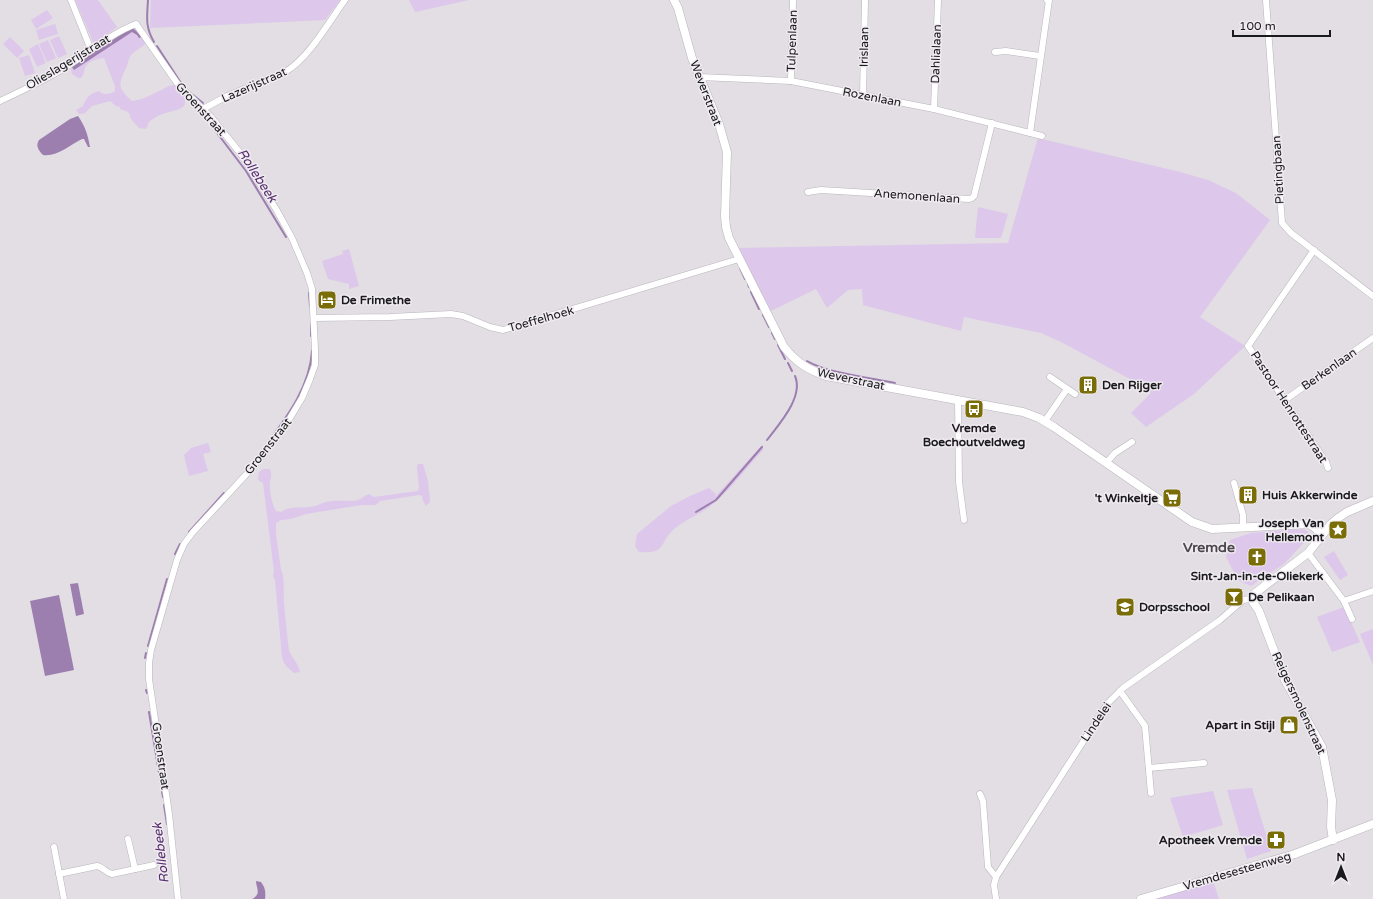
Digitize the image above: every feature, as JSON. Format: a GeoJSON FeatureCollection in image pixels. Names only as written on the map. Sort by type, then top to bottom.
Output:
{"type":"FeatureCollection","features":[{"type":"Feature","properties":{"kind":"street"},"geometry":{"type":"LineString","coordinates":[[71,0],[91,50]]}},
{"type":"Feature","properties":{"kind":"street","name":"Lazerijstraat"},"geometry":{"type":"LineString","coordinates":[[203,109],[227,96],[292,68],[298,63],[313,44],[345,0]]}},
{"type":"Feature","properties":{"kind":"street","name":"Weverstraat"},"geometry":{"type":"LineString","coordinates":[[674,0],[678,8],[692,58],[719,124],[726,152],[726,227],[729,238],[784,347],[792,357],[802,365],[826,376],[1023,412],[1045,421],[1192,522],[1212,529],[1243,528]]}},
{"type":"Feature","properties":{"kind":"street","name":"Tulpenlaan"},"geometry":{"type":"LineString","coordinates":[[791,81],[793,0]]}},
{"type":"Feature","properties":{"kind":"street","name":"Irislaan"},"geometry":{"type":"LineString","coordinates":[[863,95],[865,0]]}},
{"type":"Feature","properties":{"kind":"street","name":"Dahlialaan"},"geometry":{"type":"LineString","coordinates":[[934,109],[938,0]]}},
{"type":"Feature","properties":{"kind":"street"},"geometry":{"type":"LineString","coordinates":[[1030,132],[1048,0]]}},
{"type":"Feature","properties":{"kind":"street","name":"Pietingbaan"},"geometry":{"type":"LineString","coordinates":[[1266,0],[1282,223],[1291,233],[1373,296]]}},
{"type":"Feature","properties":{"kind":"street","name":"Olieslagerijstraat"},"geometry":{"type":"LineString","coordinates":[[0,101],[43,80],[122,29],[136,24]]}},
{"type":"Feature","properties":{"kind":"street","name":"Groenstraat"},"geometry":{"type":"LineString","coordinates":[[136,24],[177,83],[211,117],[241,154],[276,209],[292,238],[307,273],[312,289],[314,318],[315,365],[302,398],[287,423],[263,455],[193,532],[184,544],[177,560],[151,650],[149,679],[169,814],[178,899]]}},
{"type":"Feature","properties":{"kind":"street"},"geometry":{"type":"LineString","coordinates":[[995,52],[1006,51],[1040,56]]}},
{"type":"Feature","properties":{"kind":"street","name":"Rozenlaan"},"geometry":{"type":"LineString","coordinates":[[699,77],[791,81],[934,109],[1042,136]]}},
{"type":"Feature","properties":{"kind":"street","name":"Anemonenlaan"},"geometry":{"type":"LineString","coordinates":[[808,192],[821,190],[972,198],[974,196],[992,123]]}},
{"type":"Feature","properties":{"kind":"street","name":"Pastoor Henrottestraat"},"geometry":{"type":"LineString","coordinates":[[1314,250],[1248,346],[1326,462],[1328,468]]}},
{"type":"Feature","properties":{"kind":"street","name":"Toeffelhoek"},"geometry":{"type":"LineString","coordinates":[[314,318],[390,317],[451,314],[463,316],[490,327],[503,330],[739,259]]}},
{"type":"Feature","properties":{"kind":"street","name":"Berkenlaan"},"geometry":{"type":"LineString","coordinates":[[1285,400],[1373,338]]}},
{"type":"Feature","properties":{"kind":"street"},"geometry":{"type":"LineString","coordinates":[[1050,377],[1075,394]]}},
{"type":"Feature","properties":{"kind":"street"},"geometry":{"type":"LineString","coordinates":[[1045,421],[1067,389]]}},
{"type":"Feature","properties":{"kind":"street"},"geometry":{"type":"LineString","coordinates":[[958,400],[959,482],[964,520]]}},
{"type":"Feature","properties":{"kind":"street"},"geometry":{"type":"LineString","coordinates":[[1106,462],[1115,453],[1132,442]]}},
{"type":"Feature","properties":{"kind":"street"},"geometry":{"type":"LineString","coordinates":[[1234,483],[1243,515],[1243,528],[1309,524],[1322,535]]}},
{"type":"Feature","properties":{"kind":"street"},"geometry":{"type":"LineString","coordinates":[[1254,594],[1308,552],[1331,524],[1343,515],[1373,501]]}},
{"type":"Feature","properties":{"kind":"street"},"geometry":{"type":"LineString","coordinates":[[1308,552],[1344,601],[1352,619]]}},
{"type":"Feature","properties":{"kind":"street"},"geometry":{"type":"LineString","coordinates":[[1344,601],[1373,591]]}},
{"type":"Feature","properties":{"kind":"street","name":"Lindelei"},"geometry":{"type":"LineString","coordinates":[[996,877],[1108,703],[1120,691],[1220,620],[1243,600],[1250,599],[1254,594]]}},
{"type":"Feature","properties":{"kind":"street","name":"Reigersmolenstraat"},"geometry":{"type":"LineString","coordinates":[[1254,594],[1254,602],[1259,611],[1285,680],[1322,747],[1332,800],[1331,827],[1333,840]]}},
{"type":"Feature","properties":{"kind":"street"},"geometry":{"type":"LineString","coordinates":[[1120,691],[1145,726],[1151,793]]}},
{"type":"Feature","properties":{"kind":"street"},"geometry":{"type":"LineString","coordinates":[[1149,768],[1204,763]]}},
{"type":"Feature","properties":{"kind":"street"},"geometry":{"type":"LineString","coordinates":[[980,794],[983,802],[988,867],[996,877],[994,885],[996,899]]}},
{"type":"Feature","properties":{"kind":"street","name":"Vremdesesteenweg"},"geometry":{"type":"LineString","coordinates":[[1141,899],[1295,854],[1373,824]]}},
{"type":"Feature","properties":{"kind":"street"},"geometry":{"type":"LineString","coordinates":[[128,839],[134,869]]}},
{"type":"Feature","properties":{"kind":"street"},"geometry":{"type":"LineString","coordinates":[[54,847],[64,899]]}},
{"type":"Feature","properties":{"kind":"street"},"geometry":{"type":"LineString","coordinates":[[59,874],[100,866],[112,874],[154,865]]}},
{"type":"Feature","properties":{"kind":"shaded area"},"geometry":{"type":"Polygon","coordinates":[[[75,0],[98,0],[117,27],[94,44],[75,0]]]}},
{"type":"Feature","properties":{"kind":"shaded area"},"geometry":{"type":"Polygon","coordinates":[[[151,0],[340,0],[325,20],[150,28],[151,0]]]}},
{"type":"Feature","properties":{"kind":"shaded area"},"geometry":{"type":"Polygon","coordinates":[[[409,0],[469,0],[415,12],[409,0]]]}},
{"type":"Feature","properties":{"kind":"shaded area"},"geometry":{"type":"Polygon","coordinates":[[[47,10],[53,18],[36,29],[31,20],[47,10]]]}},
{"type":"Feature","properties":{"kind":"shaded area"},"geometry":{"type":"Polygon","coordinates":[[[55,24],[58,34],[39,40],[36,30],[55,24]]]}},
{"type":"Feature","properties":{"kind":"shaded area"},"geometry":{"type":"Polygon","coordinates":[[[131,28],[141,34],[145,44],[129,58],[120,85],[123,92],[132,101],[146,98],[168,86],[174,85],[182,93],[185,102],[179,109],[154,118],[149,122],[146,129],[139,128],[131,119],[128,112],[120,109],[120,107],[116,106],[110,101],[92,106],[85,113],[79,114],[76,110],[83,106],[87,98],[93,93],[99,91],[103,94],[109,94],[115,91],[115,86],[104,58],[90,62],[85,68],[81,78],[78,78],[72,74],[71,70],[74,64],[95,49],[131,28]]]}},
{"type":"Feature","properties":{"kind":"shaded area"},"geometry":{"type":"Polygon","coordinates":[[[130,29],[134,29],[142,37],[139,38],[132,32],[74,70],[72,67],[130,29]]]}},
{"type":"Feature","properties":{"kind":"shaded area"},"geometry":{"type":"Polygon","coordinates":[[[59,36],[67,54],[58,58],[50,40],[59,36]]]}},
{"type":"Feature","properties":{"kind":"shaded area"},"geometry":{"type":"Polygon","coordinates":[[[10,37],[24,51],[17,58],[3,44],[10,37]]]}},
{"type":"Feature","properties":{"kind":"shaded area"},"geometry":{"type":"Polygon","coordinates":[[[48,40],[56,58],[47,62],[39,44],[48,40]]]}},
{"type":"Feature","properties":{"kind":"shaded area"},"geometry":{"type":"Polygon","coordinates":[[[38,44],[46,63],[37,67],[29,49],[38,44]]]}},
{"type":"Feature","properties":{"kind":"shaded area"},"geometry":{"type":"Polygon","coordinates":[[[29,55],[35,73],[25,76],[19,58],[29,55]]]}},
{"type":"Feature","properties":{"kind":"shaded area"},"geometry":{"type":"Polygon","coordinates":[[[78,116],[83,123],[90,147],[88,147],[84,139],[82,139],[63,150],[53,154],[43,155],[37,146],[39,140],[70,119],[78,116]]]}},
{"type":"Feature","properties":{"kind":"shaded area"},"geometry":{"type":"Polygon","coordinates":[[[1038,138],[1208,180],[1236,193],[1270,220],[1200,317],[1245,346],[1194,394],[1146,427],[1131,413],[1151,393],[1130,379],[1063,343],[1041,333],[964,317],[961,331],[863,305],[862,289],[848,290],[827,308],[816,289],[771,311],[737,248],[1008,243],[1038,138]]]}},
{"type":"Feature","properties":{"kind":"shaded area"},"geometry":{"type":"Polygon","coordinates":[[[978,207],[1008,214],[1001,238],[975,238],[978,207]]]}},
{"type":"Feature","properties":{"kind":"shaded area"},"geometry":{"type":"Polygon","coordinates":[[[349,249],[359,286],[349,289],[349,284],[328,279],[322,261],[343,254],[342,251],[349,249]]]}},
{"type":"Feature","properties":{"kind":"shaded area"},"geometry":{"type":"Polygon","coordinates":[[[208,443],[211,452],[203,454],[208,471],[189,476],[184,455],[191,448],[208,443]]]}},
{"type":"Feature","properties":{"kind":"shaded area"},"geometry":{"type":"Polygon","coordinates":[[[762,445],[763,450],[720,498],[704,511],[683,522],[674,529],[658,550],[639,552],[635,546],[637,534],[671,506],[690,496],[709,488],[716,494],[715,497],[762,445]]]}},
{"type":"Feature","properties":{"kind":"shaded area"},"geometry":{"type":"Polygon","coordinates":[[[418,464],[423,464],[428,481],[430,502],[426,506],[422,496],[419,495],[380,501],[376,505],[361,505],[306,514],[291,519],[281,520],[276,523],[289,651],[300,672],[294,673],[285,664],[282,657],[275,580],[273,576],[274,571],[263,483],[258,480],[259,472],[263,469],[270,469],[270,489],[272,501],[276,511],[281,512],[293,508],[311,507],[328,502],[358,500],[369,494],[374,497],[418,491],[418,464]]]}},
{"type":"Feature","properties":{"kind":"shaded area"},"geometry":{"type":"Polygon","coordinates":[[[1300,529],[1306,530],[1310,534],[1309,537],[1285,563],[1251,586],[1238,580],[1226,557],[1230,540],[1251,533],[1300,529]]]}},
{"type":"Feature","properties":{"kind":"shaded area"},"geometry":{"type":"Polygon","coordinates":[[[1334,551],[1348,575],[1340,580],[1324,557],[1334,551]]]}},
{"type":"Feature","properties":{"kind":"shaded area"},"geometry":{"type":"Polygon","coordinates":[[[78,583],[84,614],[76,616],[70,584],[78,583]]]}},
{"type":"Feature","properties":{"kind":"shaded area"},"geometry":{"type":"Polygon","coordinates":[[[59,595],[74,670],[45,676],[30,601],[59,595]]]}},
{"type":"Feature","properties":{"kind":"shaded area"},"geometry":{"type":"Polygon","coordinates":[[[1344,607],[1360,642],[1332,652],[1317,617],[1344,607]]]}},
{"type":"Feature","properties":{"kind":"shaded area"},"geometry":{"type":"Polygon","coordinates":[[[1373,629],[1373,665],[1360,634],[1373,629]]]}},
{"type":"Feature","properties":{"kind":"shaded area"},"geometry":{"type":"Polygon","coordinates":[[[1252,788],[1271,851],[1247,859],[1227,790],[1252,788]]]}},
{"type":"Feature","properties":{"kind":"shaded area"},"geometry":{"type":"Polygon","coordinates":[[[1213,791],[1223,825],[1183,837],[1170,798],[1213,791]]]}},
{"type":"Feature","properties":{"kind":"shaded area"},"geometry":{"type":"Polygon","coordinates":[[[256,881],[261,882],[263,886],[265,899],[252,899],[258,893],[256,881]]]}},
{"type":"Feature","properties":{"kind":"shaded area"},"geometry":{"type":"Polygon","coordinates":[[[1213,881],[1219,899],[1157,899],[1157,898],[1213,881]]]}},
{"type":"Feature","properties":{"kind":"waterway","name":"Rollebeek"},"geometry":{"type":"LineString","coordinates":[[148,0],[148,27],[154,42]]}},
{"type":"Feature","properties":{"kind":"waterway","name":"Rollebeek"},"geometry":{"type":"LineString","coordinates":[[157,46],[181,83]]}},
{"type":"Feature","properties":{"kind":"waterway","name":"Rollebeek"},"geometry":{"type":"LineString","coordinates":[[193,95],[203,103]]}},
{"type":"Feature","properties":{"kind":"waterway","name":"Rollebeek"},"geometry":{"type":"LineString","coordinates":[[211,125],[246,171],[286,237]]}},
{"type":"Feature","properties":{"kind":"waterway"},"geometry":{"type":"LineString","coordinates":[[740,268],[745,279]]}},
{"type":"Feature","properties":{"kind":"waterway"},"geometry":{"type":"LineString","coordinates":[[751,292],[759,309]]}},
{"type":"Feature","properties":{"kind":"waterway","name":"Rollebeek"},"geometry":{"type":"LineString","coordinates":[[309,293],[310,306]]}},
{"type":"Feature","properties":{"kind":"waterway"},"geometry":{"type":"LineString","coordinates":[[763,315],[769,327]]}},
{"type":"Feature","properties":{"kind":"waterway","name":"Rollebeek"},"geometry":{"type":"LineString","coordinates":[[311,323],[311,336]]}},
{"type":"Feature","properties":{"kind":"waterway"},"geometry":{"type":"LineString","coordinates":[[772,333],[775,339]]}},
{"type":"Feature","properties":{"kind":"waterway"},"geometry":{"type":"LineString","coordinates":[[778,345],[785,359]]}},
{"type":"Feature","properties":{"kind":"waterway","name":"Rollebeek"},"geometry":{"type":"LineString","coordinates":[[269,441],[291,410],[303,387],[307,376],[312,351]]}},
{"type":"Feature","properties":{"kind":"waterway"},"geometry":{"type":"LineString","coordinates":[[807,361],[837,372],[895,383]]}},
{"type":"Feature","properties":{"kind":"waterway"},"geometry":{"type":"LineString","coordinates":[[788,363],[792,371]]}},
{"type":"Feature","properties":{"kind":"waterway"},"geometry":{"type":"LineString","coordinates":[[767,440],[784,418],[793,401],[797,384],[795,376]]}},
{"type":"Feature","properties":{"kind":"waterway"},"geometry":{"type":"LineString","coordinates":[[696,512],[716,500],[762,447]]}},
{"type":"Feature","properties":{"kind":"waterway","name":"Rollebeek"},"geometry":{"type":"LineString","coordinates":[[189,532],[224,493]]}},
{"type":"Feature","properties":{"kind":"waterway","name":"Rollebeek"},"geometry":{"type":"LineString","coordinates":[[175,554],[180,544]]}},
{"type":"Feature","properties":{"kind":"waterway","name":"Rollebeek"},"geometry":{"type":"LineString","coordinates":[[148,646],[167,579]]}},
{"type":"Feature","properties":{"kind":"waterway","name":"Rollebeek"},"geometry":{"type":"LineString","coordinates":[[145,658],[146,653]]}},
{"type":"Feature","properties":{"kind":"waterway","name":"Rollebeek"},"geometry":{"type":"LineString","coordinates":[[149,712],[163,797]]}},
{"type":"Feature","properties":{"kind":"waterway","name":"Rollebeek"},"geometry":{"type":"LineString","coordinates":[[164,805],[167,824]]}},
{"type":"Feature","properties":{"kind":"place","name":"De Frimethe"},"geometry":{"type":"Point","coordinates":[327,300]}},
{"type":"Feature","properties":{"kind":"place","name":"Den Rijger"},"geometry":{"type":"Point","coordinates":[1088,385]}},
{"type":"Feature","properties":{"kind":"place","name":"Vremde Boechoutveldweg"},"geometry":{"type":"Point","coordinates":[974,409]}},
{"type":"Feature","properties":{"kind":"place","name":"Huis Akkerwinde"},"geometry":{"type":"Point","coordinates":[1248,495]}},
{"type":"Feature","properties":{"kind":"place","name":"'t Winkeltje"},"geometry":{"type":"Point","coordinates":[1172,498]}},
{"type":"Feature","properties":{"kind":"place","name":"Joseph Van Hellemont"},"geometry":{"type":"Point","coordinates":[1338,530]}},
{"type":"Feature","properties":{"kind":"place","name":"Sint-Jan-in-de-Oliekerk"},"geometry":{"type":"Point","coordinates":[1257,557]}},
{"type":"Feature","properties":{"kind":"place","name":"De Pelikaan"},"geometry":{"type":"Point","coordinates":[1234,597]}},
{"type":"Feature","properties":{"kind":"place","name":"Dorpsschool"},"geometry":{"type":"Point","coordinates":[1125,607]}},
{"type":"Feature","properties":{"kind":"place","name":"Apart in Stijl"},"geometry":{"type":"Point","coordinates":[1289,725]}},
{"type":"Feature","properties":{"kind":"place","name":"Apotheek Vremde"},"geometry":{"type":"Point","coordinates":[1276,840]}},
{"type":"Feature","properties":{"kind":"district","name":"Vremde"},"geometry":{"type":"Point","coordinates":[1209,547]}}]}
